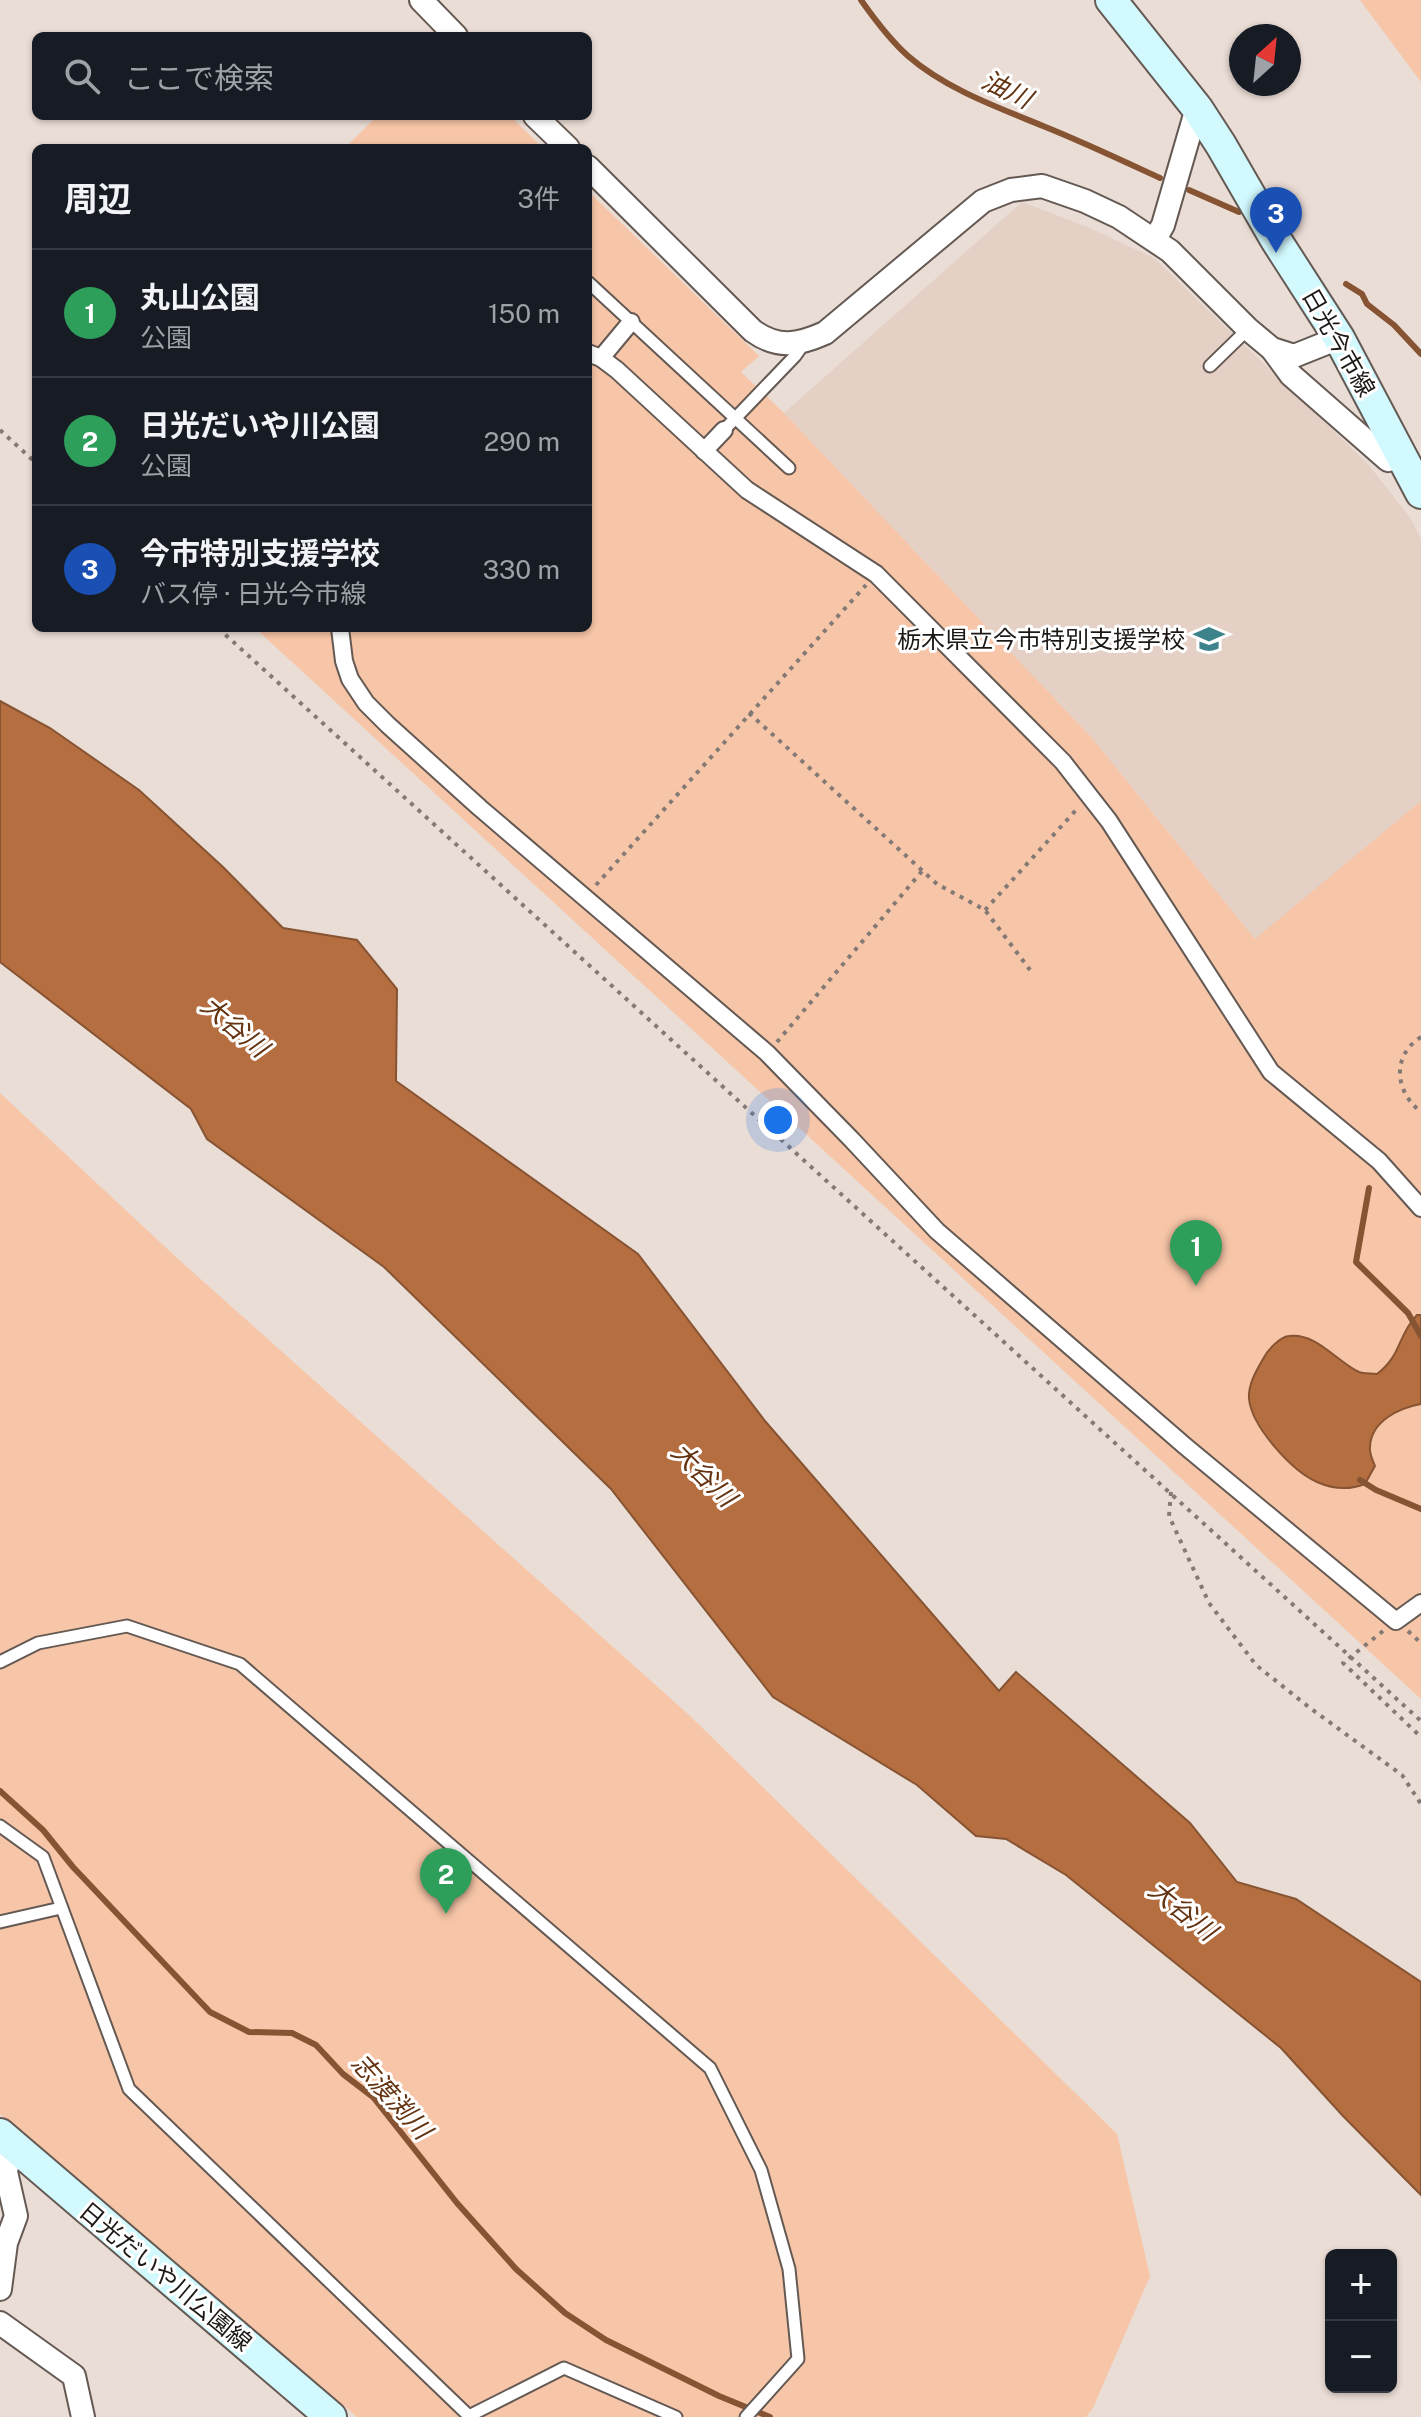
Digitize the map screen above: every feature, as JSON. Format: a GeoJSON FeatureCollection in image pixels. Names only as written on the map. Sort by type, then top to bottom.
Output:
{"type":"FeatureCollection","features":[{"type":"Feature","properties":{"kind":"main road","name":"日光今市線"},"geometry":{"type":"LineString","coordinates":[[1111,0],[1197,108],[1339,338],[1421,493]]}},
{"type":"Feature","properties":{"kind":"main road","name":"日光だいや川公園線"},"geometry":{"type":"LineString","coordinates":[[6,2139],[331,2417]]}},
{"type":"Feature","properties":{"kind":"street"},"geometry":{"type":"LineString","coordinates":[[421,0],[452,32]]}},
{"type":"Feature","properties":{"kind":"street"},"geometry":{"type":"LineString","coordinates":[[1155,239],[1163,225],[1197,108]]}},
{"type":"Feature","properties":{"kind":"street"},"geometry":{"type":"LineString","coordinates":[[539,120],[564,144]]}},
{"type":"Feature","properties":{"kind":"street"},"geometry":{"type":"LineString","coordinates":[[592,171],[753,331],[776,344],[806,341],[825,333],[972,208],[1011,190],[1042,186],[1085,201],[1119,217],[1170,251],[1272,349],[1291,375],[1388,460],[1400,455]]}},
{"type":"Feature","properties":{"kind":"street"},"geometry":{"type":"LineString","coordinates":[[631,322],[595,355],[747,490],[876,574],[1063,762],[1109,821],[1271,1072],[1379,1161],[1421,1208]]}},
{"type":"Feature","properties":{"kind":"street"},"geometry":{"type":"LineString","coordinates":[[1272,349],[1294,356],[1339,338]]}},
{"type":"Feature","properties":{"kind":"street"},"geometry":{"type":"LineString","coordinates":[[704,451],[730,424]]}},
{"type":"Feature","properties":{"kind":"street"},"geometry":{"type":"LineString","coordinates":[[341,632],[347,670],[366,703],[480,808],[767,1053],[937,1231],[1185,1446],[1396,1621],[1421,1603]]}},
{"type":"Feature","properties":{"kind":"street"},"geometry":{"type":"LineString","coordinates":[[0,2289],[3,2242],[16,2216],[6,2172],[6,2139]]}},
{"type":"Feature","properties":{"kind":"street"},"geometry":{"type":"LineString","coordinates":[[0,2323],[74,2376],[83,2417]]}},
{"type":"Feature","properties":{"kind":"lane"},"geometry":{"type":"LineString","coordinates":[[592,286],[730,424],[789,468]]}},
{"type":"Feature","properties":{"kind":"lane"},"geometry":{"type":"LineString","coordinates":[[1210,366],[1248,329]]}},
{"type":"Feature","properties":{"kind":"lane"},"geometry":{"type":"LineString","coordinates":[[730,424],[806,341]]}},
{"type":"Feature","properties":{"kind":"lane"},"geometry":{"type":"LineString","coordinates":[[0,1662],[38,1643],[127,1626],[240,1664],[710,2068],[761,2170],[791,2284],[798,2359],[746,2417]]}},
{"type":"Feature","properties":{"kind":"lane"},"geometry":{"type":"LineString","coordinates":[[0,1826],[43,1857],[129,2089],[469,2416],[564,2368],[676,2417]]}},
{"type":"Feature","properties":{"kind":"lane"},"geometry":{"type":"LineString","coordinates":[[0,1922],[61,1908]]}},
{"type":"Feature","properties":{"kind":"path"},"geometry":{"type":"LineString","coordinates":[[0,430],[32,459]]}},
{"type":"Feature","properties":{"kind":"path"},"geometry":{"type":"LineString","coordinates":[[585,897],[876,574]]}},
{"type":"Feature","properties":{"kind":"path"},"geometry":{"type":"LineString","coordinates":[[222,632],[1421,1721]]}},
{"type":"Feature","properties":{"kind":"path"},"geometry":{"type":"LineString","coordinates":[[749,713],[937,884],[985,910],[1030,970]]}},
{"type":"Feature","properties":{"kind":"path"},"geometry":{"type":"LineString","coordinates":[[985,910],[1089,795]]}},
{"type":"Feature","properties":{"kind":"path"},"geometry":{"type":"LineString","coordinates":[[767,1053],[923,870]]}},
{"type":"Feature","properties":{"kind":"path"},"geometry":{"type":"LineString","coordinates":[[1421,1037],[1406,1050],[1399,1078],[1403,1092],[1421,1112]]}},
{"type":"Feature","properties":{"kind":"path"},"geometry":{"type":"LineString","coordinates":[[1171,1492],[1169,1516],[1209,1603],[1256,1665],[1402,1775],[1421,1804]]}},
{"type":"Feature","properties":{"kind":"path"},"geometry":{"type":"LineString","coordinates":[[1396,1621],[1343,1663],[1421,1737]]}},
{"type":"Feature","properties":{"kind":"shaded area"},"geometry":{"type":"Polygon","coordinates":[[[1360,0],[1421,0],[1421,82],[1360,0]]]}},
{"type":"Feature","properties":{"kind":"shaded area"},"geometry":{"type":"Polygon","coordinates":[[[373,120],[514,120],[539,144],[349,144],[373,120]]]}},
{"type":"Feature","properties":{"kind":"shaded area"},"geometry":{"type":"Polygon","coordinates":[[[592,195],[759,356],[741,372],[784,413],[1092,738],[1255,939],[1421,801],[1421,1699],[259,632],[592,632],[592,195]]]}},
{"type":"Feature","properties":{"kind":"shaded area","name":"栃木県立今市特別支援学校"},"geometry":{"type":"Polygon","coordinates":[[[1022,202],[1090,228],[1154,258],[1368,464],[1411,519],[1421,539],[1421,801],[1256,940],[1092,738],[784,413],[1022,202]]]}},
{"type":"Feature","properties":{"kind":"shaded area"},"geometry":{"type":"Polygon","coordinates":[[[0,1093],[177,1258],[688,1714],[1117,2134],[1150,2276],[1093,2408],[1086,2417],[357,2417],[0,2114],[0,1093]]]}},
{"type":"Feature","properties":{"kind":"water","name":"大谷川"},"geometry":{"type":"Polygon","coordinates":[[[0,701],[50,728],[139,790],[223,867],[283,928],[357,940],[397,989],[396,1081],[638,1254],[765,1421],[999,1691],[1016,1672],[1190,1823],[1237,1882],[1296,1899],[1421,1982],[1421,2195],[1281,2048],[1066,1875],[1006,1839],[976,1836],[917,1785],[773,1697],[611,1489],[384,1267],[207,1139],[191,1109],[0,962],[0,701]]]}},
{"type":"Feature","properties":{"kind":"water"},"geometry":{"type":"Polygon","coordinates":[[[1417,1315],[1421,1315],[1421,1404],[1395,1413],[1375,1430],[1370,1449],[1375,1466],[1365,1484],[1335,1487],[1323,1484],[1296,1468],[1265,1435],[1252,1410],[1250,1389],[1265,1356],[1281,1339],[1299,1336],[1317,1343],[1359,1372],[1377,1374],[1391,1360],[1417,1315]]]}},
{"type":"Feature","properties":{"kind":"waterway","name":"油川"},"geometry":{"type":"LineString","coordinates":[[861,0],[901,50],[955,88],[1160,178]]}},
{"type":"Feature","properties":{"kind":"waterway","name":"油川"},"geometry":{"type":"LineString","coordinates":[[1189,190],[1239,212]]}},
{"type":"Feature","properties":{"kind":"waterway","name":"油川"},"geometry":{"type":"LineString","coordinates":[[1346,284],[1362,294],[1367,304],[1394,325],[1421,354]]}},
{"type":"Feature","properties":{"kind":"waterway"},"geometry":{"type":"LineString","coordinates":[[1369,1188],[1356,1262],[1408,1313],[1421,1336]]}},
{"type":"Feature","properties":{"kind":"waterway"},"geometry":{"type":"LineString","coordinates":[[1360,1480],[1421,1509]]}},
{"type":"Feature","properties":{"kind":"waterway","name":"志渡渕川"},"geometry":{"type":"LineString","coordinates":[[0,1791],[43,1830],[73,1867],[210,2012],[249,2032],[292,2033],[316,2045],[343,2074],[373,2097],[457,2203],[516,2269],[565,2313],[606,2340],[719,2396],[770,2417]]}},
{"type":"Feature","properties":{"kind":"place","name":"今市特別支援学校"},"geometry":{"type":"Point","coordinates":[1276,253]}},
{"type":"Feature","properties":{"kind":"place","name":"栃木県立今市特別支援学校"},"geometry":{"type":"Point","coordinates":[1209,639]}},
{"type":"Feature","properties":{"kind":"place","name":"丸山公園"},"geometry":{"type":"Point","coordinates":[1196,1286]}},
{"type":"Feature","properties":{"kind":"place","name":"日光だいや川公園"},"geometry":{"type":"Point","coordinates":[446,1914]}}]}
